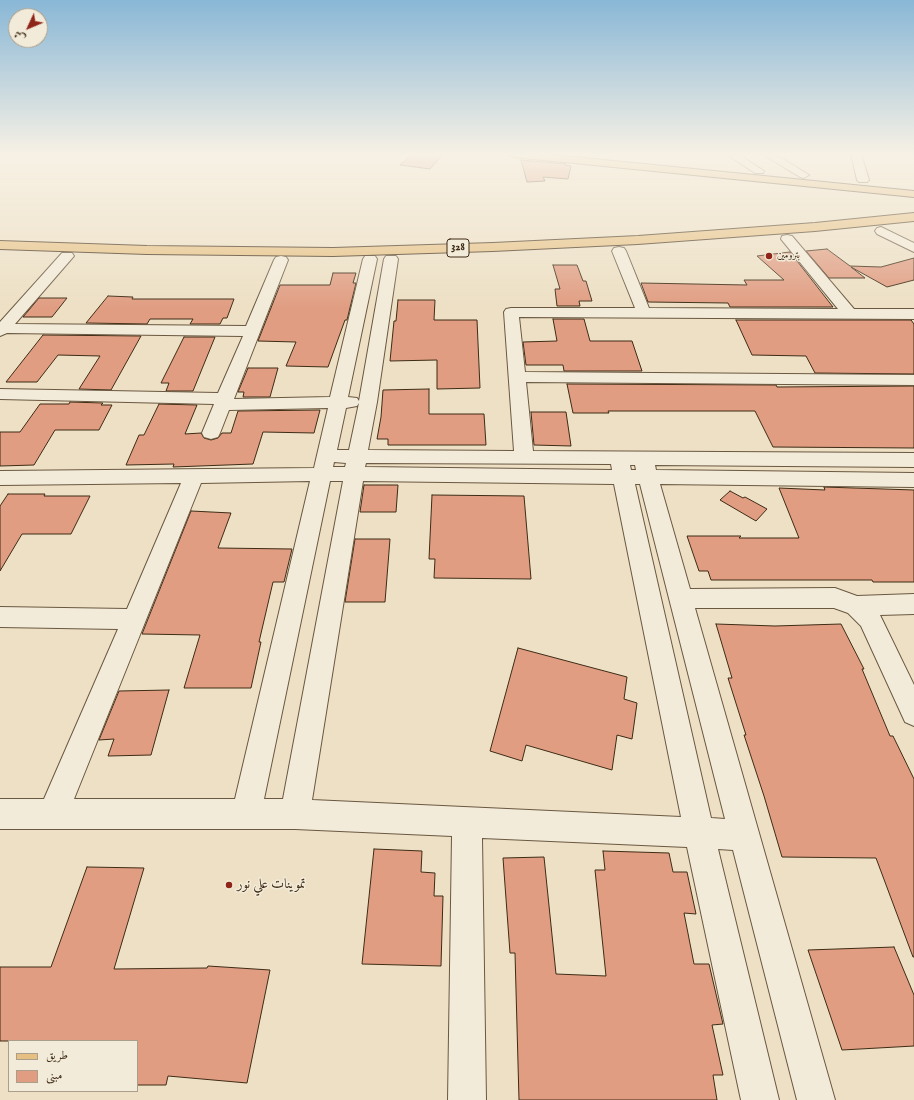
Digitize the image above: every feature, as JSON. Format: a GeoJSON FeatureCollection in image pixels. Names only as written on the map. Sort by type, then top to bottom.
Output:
{"type":"FeatureCollection","features":[{"type":"Feature","properties":{"kind":"main road","name":"328"},"geometry":{"type":"LineString","coordinates":[[0,245],[147,250],[333,252],[493,247],[653,239],[816,227],[914,217]]}},
{"type":"Feature","properties":{"kind":"main road"},"geometry":{"type":"LineString","coordinates":[[0,254],[281,260],[488,257],[619,251],[787,239],[914,227]]}},
{"type":"Feature","properties":{"kind":"street"},"geometry":{"type":"LineString","coordinates":[[900,229],[914,236]]}},
{"type":"Feature","properties":{"kind":"street"},"geometry":{"type":"LineString","coordinates":[[881,230],[914,248]]}},
{"type":"Feature","properties":{"kind":"street"},"geometry":{"type":"LineString","coordinates":[[787,239],[850,314]]}},
{"type":"Feature","properties":{"kind":"street"},"geometry":{"type":"LineString","coordinates":[[619,251],[644,313]]}},
{"type":"Feature","properties":{"kind":"street"},"geometry":{"type":"LineString","coordinates":[[2,330],[67,256]]}},
{"type":"Feature","properties":{"kind":"street"},"geometry":{"type":"LineString","coordinates":[[246,815],[370,259]]}},
{"type":"Feature","properties":{"kind":"street"},"geometry":{"type":"LineString","coordinates":[[295,814],[368,402],[391,259]]}},
{"type":"Feature","properties":{"kind":"street"},"geometry":{"type":"LineString","coordinates":[[211,433],[281,260]]}},
{"type":"Feature","properties":{"kind":"street"},"geometry":{"type":"LineString","coordinates":[[524,457],[511,312],[914,314]]}},
{"type":"Feature","properties":{"kind":"street"},"geometry":{"type":"LineString","coordinates":[[2,330],[252,331]]}},
{"type":"Feature","properties":{"kind":"street"},"geometry":{"type":"LineString","coordinates":[[518,377],[914,380]]}},
{"type":"Feature","properties":{"kind":"street"},"geometry":{"type":"LineString","coordinates":[[0,394],[224,402],[368,402]]}},
{"type":"Feature","properties":{"kind":"street"},"geometry":{"type":"LineString","coordinates":[[356,465],[524,457],[633,467],[914,480]]}},
{"type":"Feature","properties":{"kind":"street"},"geometry":{"type":"LineString","coordinates":[[0,478],[194,476],[324,465],[633,467],[914,460]]}},
{"type":"Feature","properties":{"kind":"street"},"geometry":{"type":"LineString","coordinates":[[633,467],[680,598],[816,1100]]}},
{"type":"Feature","properties":{"kind":"street"},"geometry":{"type":"LineString","coordinates":[[633,467],[699,833],[760,1100]]}},
{"type":"Feature","properties":{"kind":"street"},"geometry":{"type":"LineString","coordinates":[[53,814],[194,476]]}},
{"type":"Feature","properties":{"kind":"street"},"geometry":{"type":"LineString","coordinates":[[680,598],[835,598],[856,606],[870,619],[914,713]]}},
{"type":"Feature","properties":{"kind":"street"},"geometry":{"type":"LineString","coordinates":[[856,606],[914,604]]}},
{"type":"Feature","properties":{"kind":"street"},"geometry":{"type":"LineString","coordinates":[[0,617],[134,619]]}},
{"type":"Feature","properties":{"kind":"street"},"geometry":{"type":"LineString","coordinates":[[0,814],[295,814],[744,835]]}},
{"type":"Feature","properties":{"kind":"street"},"geometry":{"type":"LineString","coordinates":[[467,822],[467,1100]]}},
{"type":"Feature","properties":{"kind":"building"},"geometry":{"type":"Polygon","coordinates":[[[827,249],[850,266],[881,267],[914,258],[914,280],[887,287],[851,267],[865,278],[829,278],[806,251],[827,249]]]}},
{"type":"Feature","properties":{"kind":"building"},"geometry":{"type":"Polygon","coordinates":[[[790,252],[833,307],[730,307],[728,303],[648,302],[641,283],[747,285],[744,280],[784,280],[757,256],[790,252]]]}},
{"type":"Feature","properties":{"kind":"building"},"geometry":{"type":"Polygon","coordinates":[[[553,265],[577,265],[583,281],[586,281],[592,301],[579,301],[580,306],[557,306],[555,289],[560,289],[553,265]]]}},
{"type":"Feature","properties":{"kind":"building"},"geometry":{"type":"Polygon","coordinates":[[[333,273],[356,273],[353,283],[356,283],[347,320],[345,320],[328,367],[286,366],[296,342],[258,341],[280,285],[330,285],[333,273]]]}},
{"type":"Feature","properties":{"kind":"building"},"geometry":{"type":"Polygon","coordinates":[[[108,296],[133,297],[132,299],[234,299],[227,318],[223,318],[220,324],[190,324],[193,319],[150,319],[147,324],[86,323],[108,296]]]}},
{"type":"Feature","properties":{"kind":"building"},"geometry":{"type":"Polygon","coordinates":[[[39,298],[67,298],[52,317],[23,317],[39,298]]]}},
{"type":"Feature","properties":{"kind":"building"},"geometry":{"type":"Polygon","coordinates":[[[398,300],[435,300],[434,320],[477,320],[480,388],[437,389],[437,360],[390,361],[394,321],[396,321],[398,300]]]}},
{"type":"Feature","properties":{"kind":"building"},"geometry":{"type":"Polygon","coordinates":[[[553,319],[584,319],[590,341],[632,341],[642,371],[564,371],[563,365],[526,365],[523,342],[557,341],[553,319]]]}},
{"type":"Feature","properties":{"kind":"building"},"geometry":{"type":"Polygon","coordinates":[[[736,320],[911,320],[914,324],[914,374],[815,373],[806,356],[752,355],[736,320]]]}},
{"type":"Feature","properties":{"kind":"building"},"geometry":{"type":"Polygon","coordinates":[[[43,335],[141,336],[111,390],[79,389],[100,356],[58,355],[37,382],[6,382],[43,335]]]}},
{"type":"Feature","properties":{"kind":"building"},"geometry":{"type":"Polygon","coordinates":[[[184,337],[215,337],[193,391],[166,391],[169,383],[161,383],[184,337]]]}},
{"type":"Feature","properties":{"kind":"building"},"geometry":{"type":"Polygon","coordinates":[[[248,368],[278,368],[270,397],[243,397],[244,392],[238,392],[248,368]]]}},
{"type":"Feature","properties":{"kind":"building"},"geometry":{"type":"Polygon","coordinates":[[[567,384],[776,385],[777,387],[914,386],[914,448],[773,447],[755,411],[608,411],[609,413],[573,413],[567,384]]]}},
{"type":"Feature","properties":{"kind":"building"},"geometry":{"type":"Polygon","coordinates":[[[429,389],[429,414],[484,414],[486,445],[388,445],[388,439],[377,439],[381,417],[383,390],[429,389]]]}},
{"type":"Feature","properties":{"kind":"building"},"geometry":{"type":"Polygon","coordinates":[[[70,402],[103,403],[101,405],[112,405],[99,430],[55,430],[34,465],[0,466],[0,432],[20,432],[40,404],[69,404],[70,402]]]}},
{"type":"Feature","properties":{"kind":"building"},"geometry":{"type":"Polygon","coordinates":[[[159,404],[197,405],[185,434],[201,433],[204,438],[211,440],[218,438],[222,433],[231,433],[238,411],[320,410],[314,433],[263,432],[253,464],[173,467],[174,464],[126,465],[139,435],[144,435],[159,404]]]}},
{"type":"Feature","properties":{"kind":"building"},"geometry":{"type":"Polygon","coordinates":[[[531,412],[566,412],[571,446],[534,445],[531,412]]]}},
{"type":"Feature","properties":{"kind":"building"},"geometry":{"type":"Polygon","coordinates":[[[364,485],[398,485],[396,512],[360,512],[364,485]]]}},
{"type":"Feature","properties":{"kind":"building"},"geometry":{"type":"Polygon","coordinates":[[[824,487],[914,490],[914,582],[873,582],[872,580],[711,580],[708,571],[699,571],[687,536],[799,538],[779,488],[825,490],[824,487]]]}},
{"type":"Feature","properties":{"kind":"building"},"geometry":{"type":"Polygon","coordinates":[[[730,491],[767,509],[756,521],[720,500],[730,491]]]}},
{"type":"Feature","properties":{"kind":"building"},"geometry":{"type":"Polygon","coordinates":[[[8,494],[90,496],[71,534],[22,534],[0,571],[0,506],[8,494]]]}},
{"type":"Feature","properties":{"kind":"building"},"geometry":{"type":"Polygon","coordinates":[[[432,495],[524,496],[531,579],[434,578],[435,559],[429,559],[432,495]]]}},
{"type":"Feature","properties":{"kind":"building"},"geometry":{"type":"Polygon","coordinates":[[[191,511],[231,513],[218,548],[292,549],[284,582],[273,582],[259,642],[261,642],[251,688],[184,688],[200,635],[142,634],[191,511]]]}},
{"type":"Feature","properties":{"kind":"building"},"geometry":{"type":"Polygon","coordinates":[[[355,539],[390,539],[385,602],[345,602],[355,539]]]}},
{"type":"Feature","properties":{"kind":"building"},"geometry":{"type":"Polygon","coordinates":[[[716,624],[775,626],[841,624],[864,669],[862,669],[890,736],[893,736],[914,779],[914,957],[876,858],[782,857],[744,735],[746,735],[728,678],[732,678],[716,624]]]}},
{"type":"Feature","properties":{"kind":"building"},"geometry":{"type":"Polygon","coordinates":[[[518,648],[627,677],[624,699],[637,703],[632,739],[617,735],[612,770],[526,745],[522,761],[490,751],[518,648]]]}},
{"type":"Feature","properties":{"kind":"building"},"geometry":{"type":"Polygon","coordinates":[[[169,690],[151,755],[108,756],[114,739],[99,740],[119,691],[169,690]]]}},
{"type":"Feature","properties":{"kind":"building"},"geometry":{"type":"Polygon","coordinates":[[[374,849],[422,851],[421,872],[435,873],[434,896],[443,896],[441,966],[362,964],[374,849]]]}},
{"type":"Feature","properties":{"kind":"building"},"geometry":{"type":"Polygon","coordinates":[[[603,851],[669,853],[673,872],[687,872],[696,914],[684,913],[694,964],[709,964],[723,1024],[712,1025],[723,1075],[713,1075],[717,1100],[519,1100],[515,953],[510,953],[503,858],[544,857],[556,974],[606,976],[595,870],[605,870],[603,851]]]}},
{"type":"Feature","properties":{"kind":"building"},"geometry":{"type":"Polygon","coordinates":[[[87,867],[144,868],[114,969],[207,968],[208,966],[270,970],[247,1083],[168,1076],[166,1085],[138,1085],[138,1040],[0,1041],[0,967],[51,967],[87,867]]]}},
{"type":"Feature","properties":{"kind":"building"},"geometry":{"type":"Polygon","coordinates":[[[894,947],[914,995],[914,1046],[842,1050],[808,950],[894,947]]]}},
{"type":"Feature","properties":{"kind":"place","name":"بترومين"},"geometry":{"type":"Point","coordinates":[769,256]}},
{"type":"Feature","properties":{"kind":"place","name":"تموينات علي نور"},"geometry":{"type":"Point","coordinates":[229,885]}}]}
